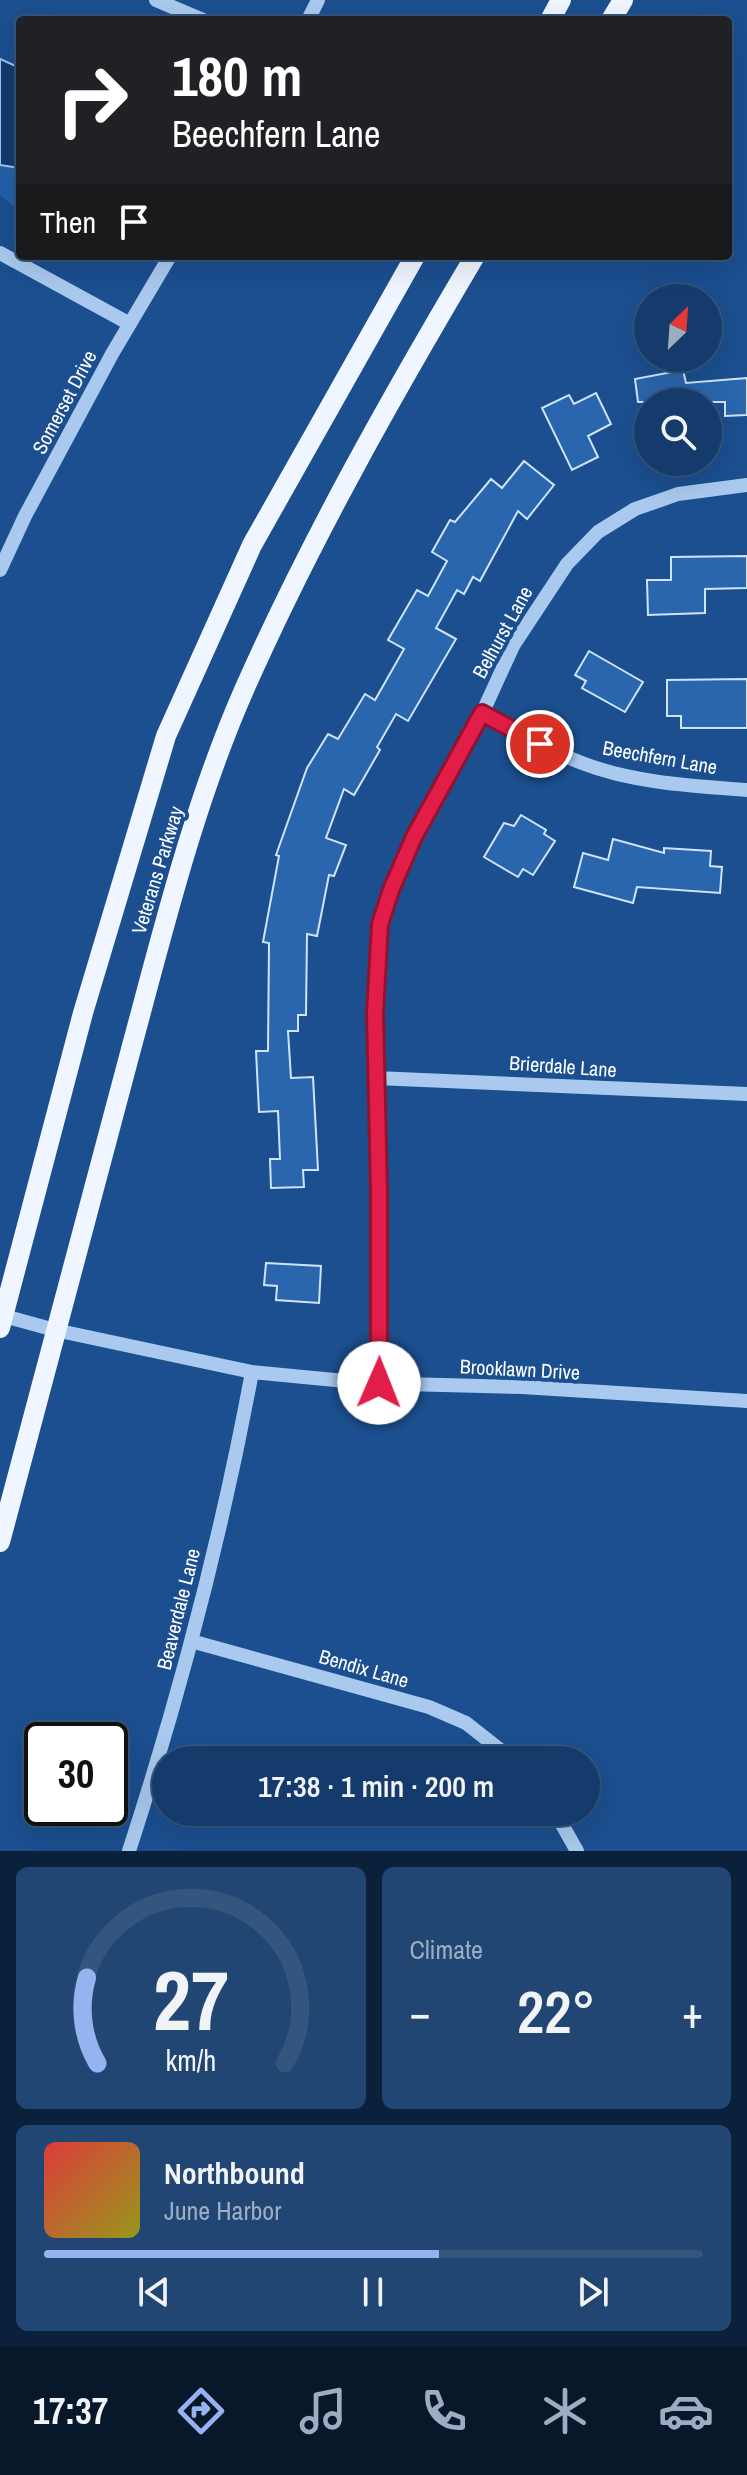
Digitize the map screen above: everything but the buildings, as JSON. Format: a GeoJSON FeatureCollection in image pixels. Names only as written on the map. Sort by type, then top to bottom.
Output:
{"type":"FeatureCollection","features":[{"type":"Feature","properties":{"kind":"main road","name":"Veterans Parkway"},"geometry":{"type":"LineString","coordinates":[[2,1322],[83,1013],[166,736],[252,545],[413,260]]}},
{"type":"Feature","properties":{"kind":"main road","name":"Veterans Parkway"},"geometry":{"type":"LineString","coordinates":[[0,1542],[169,908],[233,718],[326,523],[473,260]]}},
{"type":"Feature","properties":{"kind":"street"},"geometry":{"type":"LineString","coordinates":[[156,0],[194,16]]}},
{"type":"Feature","properties":{"kind":"street"},"geometry":{"type":"LineString","coordinates":[[0,253],[130,324]]}},
{"type":"Feature","properties":{"kind":"street","name":"Somerset Drive"},"geometry":{"type":"LineString","coordinates":[[0,570],[25,516],[168,260]]}},
{"type":"Feature","properties":{"kind":"street","name":"Belhurst Lane"},"geometry":{"type":"LineString","coordinates":[[379,1383],[375,1013],[380,924],[391,890],[414,837],[482,713],[513,646],[567,564],[598,532],[635,509],[678,494],[747,485]]}},
{"type":"Feature","properties":{"kind":"street","name":"Beechfern Lane"},"geometry":{"type":"LineString","coordinates":[[482,713],[540,744],[606,771],[747,790]]}},
{"type":"Feature","properties":{"kind":"street","name":"Brierdale Lane"},"geometry":{"type":"LineString","coordinates":[[376,1078],[747,1094]]}},
{"type":"Feature","properties":{"kind":"street","name":"Brooklawn Drive"},"geometry":{"type":"LineString","coordinates":[[2,1322],[55,1330],[252,1372],[379,1383],[522,1387],[747,1401]]}},
{"type":"Feature","properties":{"kind":"street","name":"Beaverdale Lane"},"geometry":{"type":"LineString","coordinates":[[129,1851],[191,1641],[232,1472],[252,1372]]}},
{"type":"Feature","properties":{"kind":"street","name":"Bendix Lane"},"geometry":{"type":"LineString","coordinates":[[191,1641],[429,1707],[466,1723],[495,1746]]}},
{"type":"Feature","properties":{"kind":"street"},"geometry":{"type":"LineString","coordinates":[[563,1826],[577,1851]]}},
{"type":"Feature","properties":{"kind":"shaded area"},"geometry":{"type":"Polygon","coordinates":[[[0,59],[16,66],[16,167],[0,165],[0,59]]]}},
{"type":"Feature","properties":{"kind":"shaded area"},"geometry":{"type":"Polygon","coordinates":[[[0,62],[16,68],[16,208],[0,195],[0,62]]]}},
{"type":"Feature","properties":{"kind":"route"},"geometry":{"type":"LineString","coordinates":[[379,1383],[381,1328],[375,1013],[380,924],[414,837],[482,713],[540,744]]}}]}
